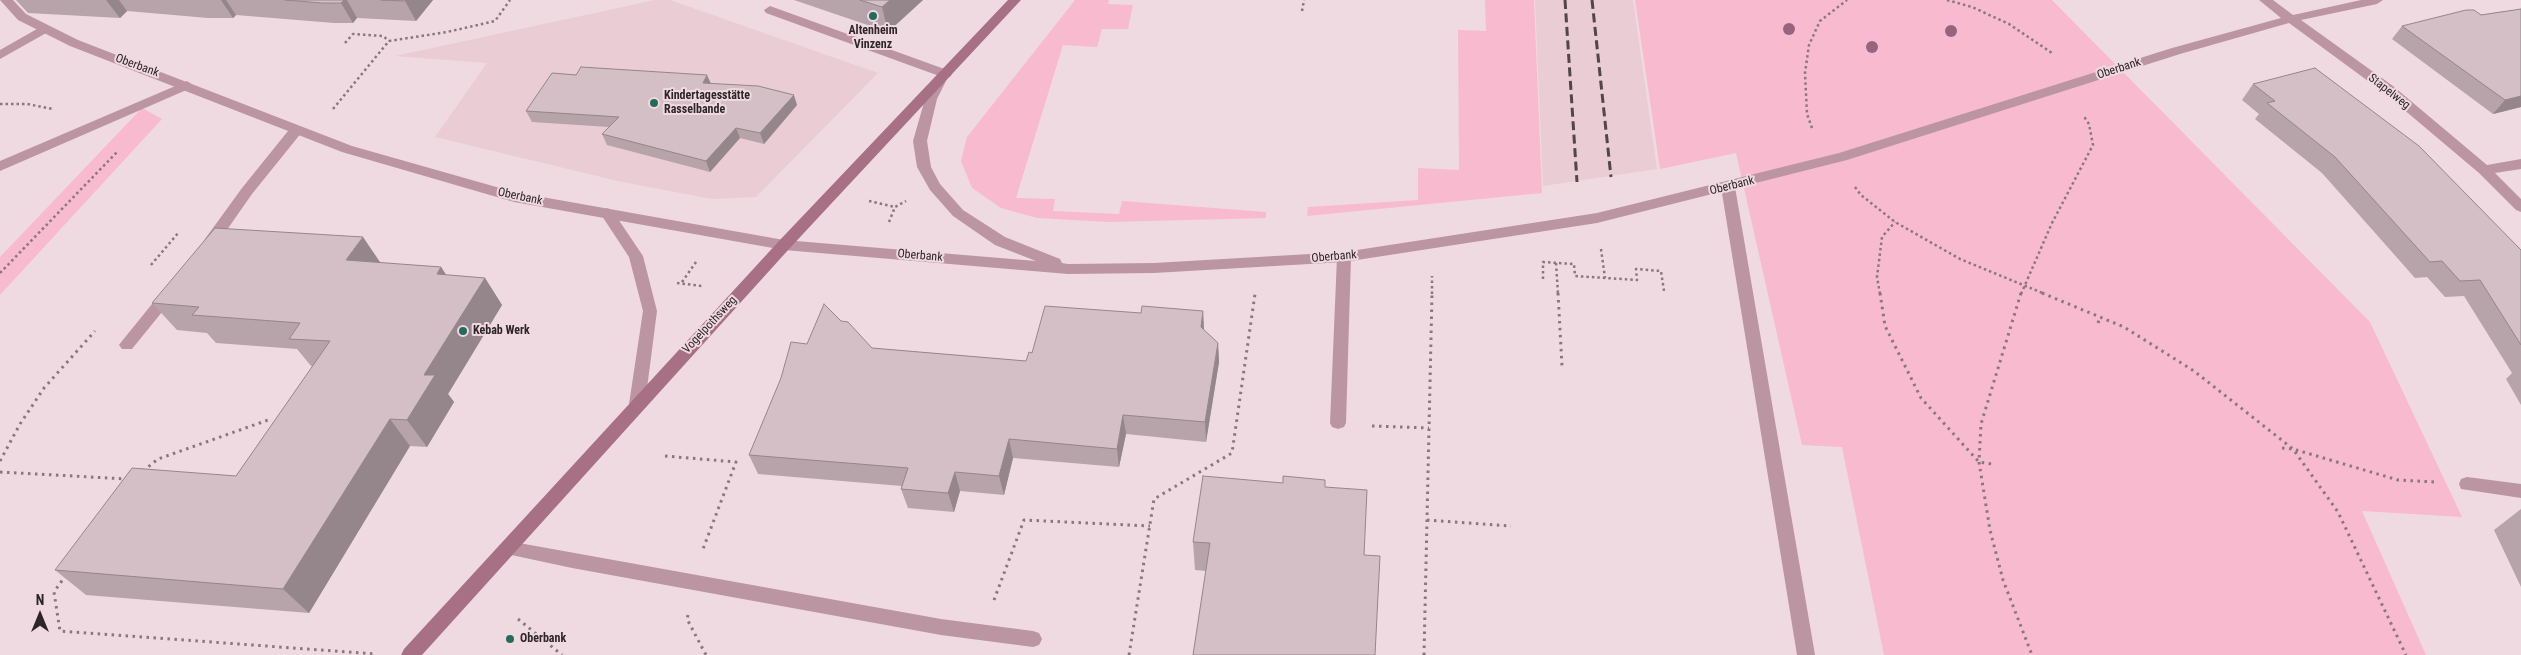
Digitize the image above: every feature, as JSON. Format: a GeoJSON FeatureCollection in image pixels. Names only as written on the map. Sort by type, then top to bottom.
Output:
{"type":"FeatureCollection","features":[{"type":"Feature","properties":{"kind":"street","name":"Oberbank"},"geometry":{"type":"LineString","coordinates":[[6,0],[22,16],[44,29],[347,149],[514,197],[784,244],[1068,269],[1154,268],[1344,257],[1433,245],[1597,218],[1728,187],[1842,157],[2176,51],[2290,19],[2377,0]]}},
{"type":"Feature","properties":{"kind":"street","name":"Vogelpothsweg"},"geometry":{"type":"LineString","coordinates":[[410,655],[784,244],[1014,0]]}},
{"type":"Feature","properties":{"kind":"street","name":"Stapelweg"},"geometry":{"type":"LineString","coordinates":[[2265,0],[2388,89],[2484,170],[2521,207]]}},
{"type":"Feature","properties":{"kind":"street"},"geometry":{"type":"LineString","coordinates":[[770,10],[944,76]]}},
{"type":"Feature","properties":{"kind":"street"},"geometry":{"type":"LineString","coordinates":[[0,55],[44,29]]}},
{"type":"Feature","properties":{"kind":"street","name":"Oberbank"},"geometry":{"type":"LineString","coordinates":[[944,76],[931,99],[920,141],[924,167],[935,187],[958,213],[1000,241],[1068,269]]}},
{"type":"Feature","properties":{"kind":"street"},"geometry":{"type":"LineString","coordinates":[[0,166],[187,85]]}},
{"type":"Feature","properties":{"kind":"street"},"geometry":{"type":"LineString","coordinates":[[199,256],[297,129]]}},
{"type":"Feature","properties":{"kind":"street"},"geometry":{"type":"LineString","coordinates":[[2484,170],[2521,164]]}},
{"type":"Feature","properties":{"kind":"street"},"geometry":{"type":"LineString","coordinates":[[1728,187],[1806,655]]}},
{"type":"Feature","properties":{"kind":"street"},"geometry":{"type":"LineString","coordinates":[[607,213],[636,256],[650,311],[637,404]]}},
{"type":"Feature","properties":{"kind":"street"},"geometry":{"type":"LineString","coordinates":[[1338,423],[1344,257]]}},
{"type":"Feature","properties":{"kind":"street"},"geometry":{"type":"LineString","coordinates":[[127,344],[181,278]]}},
{"type":"Feature","properties":{"kind":"street"},"geometry":{"type":"LineString","coordinates":[[2467,484],[2521,491]]}},
{"type":"Feature","properties":{"kind":"street"},"geometry":{"type":"LineString","coordinates":[[508,548],[572,562],[981,632],[1033,638]]}},
{"type":"Feature","properties":{"kind":"path"},"geometry":{"type":"LineString","coordinates":[[345,43],[352,34],[383,36],[389,40],[447,32],[495,20],[510,0]]}},
{"type":"Feature","properties":{"kind":"path"},"geometry":{"type":"LineString","coordinates":[[1302,10],[1304,0]]}},
{"type":"Feature","properties":{"kind":"path"},"geometry":{"type":"LineString","coordinates":[[1812,128],[1806,114],[1805,73],[1809,45],[1820,20],[1846,0]]}},
{"type":"Feature","properties":{"kind":"path"},"geometry":{"type":"LineString","coordinates":[[1947,0],[1972,7],[2009,24],[2052,53]]}},
{"type":"Feature","properties":{"kind":"path"},"geometry":{"type":"LineString","coordinates":[[334,109],[389,40]]}},
{"type":"Feature","properties":{"kind":"path"},"geometry":{"type":"LineString","coordinates":[[2032,655],[2003,580],[1990,530],[1979,462],[1981,424],[2024,283],[2052,223],[2093,146],[2089,124],[2083,115]]}},
{"type":"Feature","properties":{"kind":"path"},"geometry":{"type":"LineString","coordinates":[[0,273],[120,149]]}},
{"type":"Feature","properties":{"kind":"path"},"geometry":{"type":"LineString","coordinates":[[1855,187],[1861,195],[1895,222],[1960,258],[2024,283],[2124,327],[2194,372],[2293,449],[2338,512],[2406,655]]}},
{"type":"Feature","properties":{"kind":"path"},"geometry":{"type":"LineString","coordinates":[[866,200],[896,207]]}},
{"type":"Feature","properties":{"kind":"path"},"geometry":{"type":"LineString","coordinates":[[887,226],[896,207],[909,200]]}},
{"type":"Feature","properties":{"kind":"path"},"geometry":{"type":"LineString","coordinates":[[1895,222],[1882,237],[1877,277],[1885,326],[1921,398],[1979,462],[1992,464]]}},
{"type":"Feature","properties":{"kind":"path"},"geometry":{"type":"LineString","coordinates":[[149,268],[181,229]]}},
{"type":"Feature","properties":{"kind":"path"},"geometry":{"type":"LineString","coordinates":[[1424,655],[1433,245]]}},
{"type":"Feature","properties":{"kind":"path"},"geometry":{"type":"LineString","coordinates":[[696,262],[682,282],[705,286]]}},
{"type":"Feature","properties":{"kind":"path"},"geometry":{"type":"LineString","coordinates":[[1129,655],[1154,500],[1232,453],[1254,296],[1276,262]]}},
{"type":"Feature","properties":{"kind":"path"},"geometry":{"type":"LineString","coordinates":[[1543,279],[1543,262],[1574,264],[1575,276],[1637,280],[1636,269],[1661,270],[1664,292]]}},
{"type":"Feature","properties":{"kind":"path"},"geometry":{"type":"LineString","coordinates":[[1556,263],[1562,366]]}},
{"type":"Feature","properties":{"kind":"path"},"geometry":{"type":"LineString","coordinates":[[2098,323],[2100,317]]}},
{"type":"Feature","properties":{"kind":"path"},"geometry":{"type":"LineString","coordinates":[[0,461],[20,424],[44,388],[98,329]]}},
{"type":"Feature","properties":{"kind":"path"},"geometry":{"type":"LineString","coordinates":[[139,474],[158,460],[271,419]]}},
{"type":"Feature","properties":{"kind":"path"},"geometry":{"type":"LineString","coordinates":[[1338,423],[1429,428]]}},
{"type":"Feature","properties":{"kind":"path"},"geometry":{"type":"LineString","coordinates":[[2282,448],[2293,449],[2398,480],[2467,484]]}},
{"type":"Feature","properties":{"kind":"path"},"geometry":{"type":"LineString","coordinates":[[665,456],[736,462],[702,553]]}},
{"type":"Feature","properties":{"kind":"path"},"geometry":{"type":"LineString","coordinates":[[0,472],[133,479],[128,487]]}},
{"type":"Feature","properties":{"kind":"path"},"geometry":{"type":"LineString","coordinates":[[981,632],[1024,520],[1150,526]]}},
{"type":"Feature","properties":{"kind":"path"},"geometry":{"type":"LineString","coordinates":[[1427,520],[1511,526]]}},
{"type":"Feature","properties":{"kind":"path"},"geometry":{"type":"LineString","coordinates":[[71,568],[54,592],[60,631],[379,654]]}},
{"type":"Feature","properties":{"kind":"path"},"geometry":{"type":"LineString","coordinates":[[690,610],[687,619],[706,655]]}},
{"type":"Feature","properties":{"kind":"path"},"geometry":{"type":"LineString","coordinates":[[518,619],[562,655]]}},
{"type":"Feature","properties":{"kind":"shaded area","name":"Kindertagesstätte Rasselbande"},"geometry":{"type":"Polygon","coordinates":[[[655,0],[670,0],[878,73],[756,197],[712,199],[622,182],[435,137],[487,63],[395,56],[655,0]]]}},
{"type":"Feature","properties":{"kind":"shaded area"},"geometry":{"type":"Polygon","coordinates":[[[1075,0],[1109,0],[1108,4],[1133,5],[1128,29],[1102,29],[1097,47],[1063,45],[1016,198],[1055,199],[1053,211],[1119,214],[1122,201],[1266,212],[1266,218],[1109,222],[1037,218],[1001,208],[972,188],[961,161],[967,137],[1075,0]]]}},
{"type":"Feature","properties":{"kind":"shaded area"},"geometry":{"type":"Polygon","coordinates":[[[1485,0],[1534,0],[1542,193],[1307,216],[1308,207],[1418,200],[1418,168],[1459,170],[1458,30],[1486,31],[1485,0]]]}},
{"type":"Feature","properties":{"kind":"shaded area"},"geometry":{"type":"Polygon","coordinates":[[[1535,0],[1633,0],[1657,169],[1543,186],[1535,0]]]}},
{"type":"Feature","properties":{"kind":"shaded area"},"geometry":{"type":"Polygon","coordinates":[[[1635,0],[2052,0],[2370,322],[2462,517],[2362,511],[2426,655],[1884,655],[1842,447],[1802,445],[1736,153],[1660,169],[1635,0]]]}},
{"type":"Feature","properties":{"kind":"shaded area"},"geometry":{"type":"Polygon","coordinates":[[[142,108],[162,119],[0,295],[0,257],[142,108]]]}},
{"type":"Feature","properties":{"kind":"building"},"geometry":{"type":"Polygon","coordinates":[[[285,0],[344,0],[341,3],[322,3],[285,0]]]}},
{"type":"Feature","properties":{"kind":"building"},"geometry":{"type":"Polygon","coordinates":[[[860,0],[890,0],[882,7],[860,0]]]}},
{"type":"Feature","properties":{"kind":"building"},"geometry":{"type":"Polygon","coordinates":[[[2521,9],[2521,96],[2505,100],[2402,26],[2466,10],[2474,10],[2481,15],[2521,9]]]}},
{"type":"Feature","properties":{"kind":"building"},"geometry":{"type":"Polygon","coordinates":[[[581,67],[707,75],[703,83],[758,86],[794,95],[760,133],[736,128],[706,161],[602,134],[619,117],[526,111],[552,73],[576,75],[581,67]]]}},
{"type":"Feature","properties":{"kind":"building"},"geometry":{"type":"Polygon","coordinates":[[[2315,68],[2419,146],[2521,250],[2521,345],[2480,280],[2460,281],[2442,261],[2430,262],[2335,157],[2267,103],[2275,101],[2253,84],[2315,68]]]}},
{"type":"Feature","properties":{"kind":"building"},"geometry":{"type":"Polygon","coordinates":[[[215,228],[363,237],[346,260],[441,267],[437,274],[485,278],[424,375],[435,375],[407,420],[390,419],[283,589],[55,570],[132,468],[236,476],[330,341],[289,339],[300,323],[192,315],[199,307],[152,303],[215,228]]]}},
{"type":"Feature","properties":{"kind":"building"},"geometry":{"type":"Polygon","coordinates":[[[824,304],[841,321],[848,322],[872,348],[1026,361],[1029,352],[1032,353],[1045,306],[1141,313],[1142,306],[1203,311],[1201,327],[1218,343],[1205,422],[1123,415],[1117,449],[1009,439],[999,476],[955,472],[948,493],[901,489],[908,468],[749,455],[781,378],[791,342],[807,344],[824,304]]]}},
{"type":"Feature","properties":{"kind":"building"},"geometry":{"type":"Polygon","coordinates":[[[1203,476],[1283,483],[1283,476],[1325,480],[1325,487],[1367,490],[1364,555],[1380,556],[1375,655],[1193,655],[1210,543],[1193,542],[1203,476]]]}},
{"type":"Feature","properties":{"kind":"railway"},"geometry":{"type":"LineString","coordinates":[[1565,0],[1577,182]]}},
{"type":"Feature","properties":{"kind":"railway"},"geometry":{"type":"LineString","coordinates":[[1592,0],[1611,177]]}},
{"type":"Feature","properties":{"kind":"place","name":"Altenheim Vinzenz"},"geometry":{"type":"Point","coordinates":[873,16]}},
{"type":"Feature","properties":{"kind":"place","name":"Kindertagesstätte Rasselbande"},"geometry":{"type":"Point","coordinates":[654,103]}},
{"type":"Feature","properties":{"kind":"place","name":"Kebab Werk"},"geometry":{"type":"Point","coordinates":[463,331]}},
{"type":"Feature","properties":{"kind":"place","name":"Oberbank"},"geometry":{"type":"Point","coordinates":[510,639]}}]}
